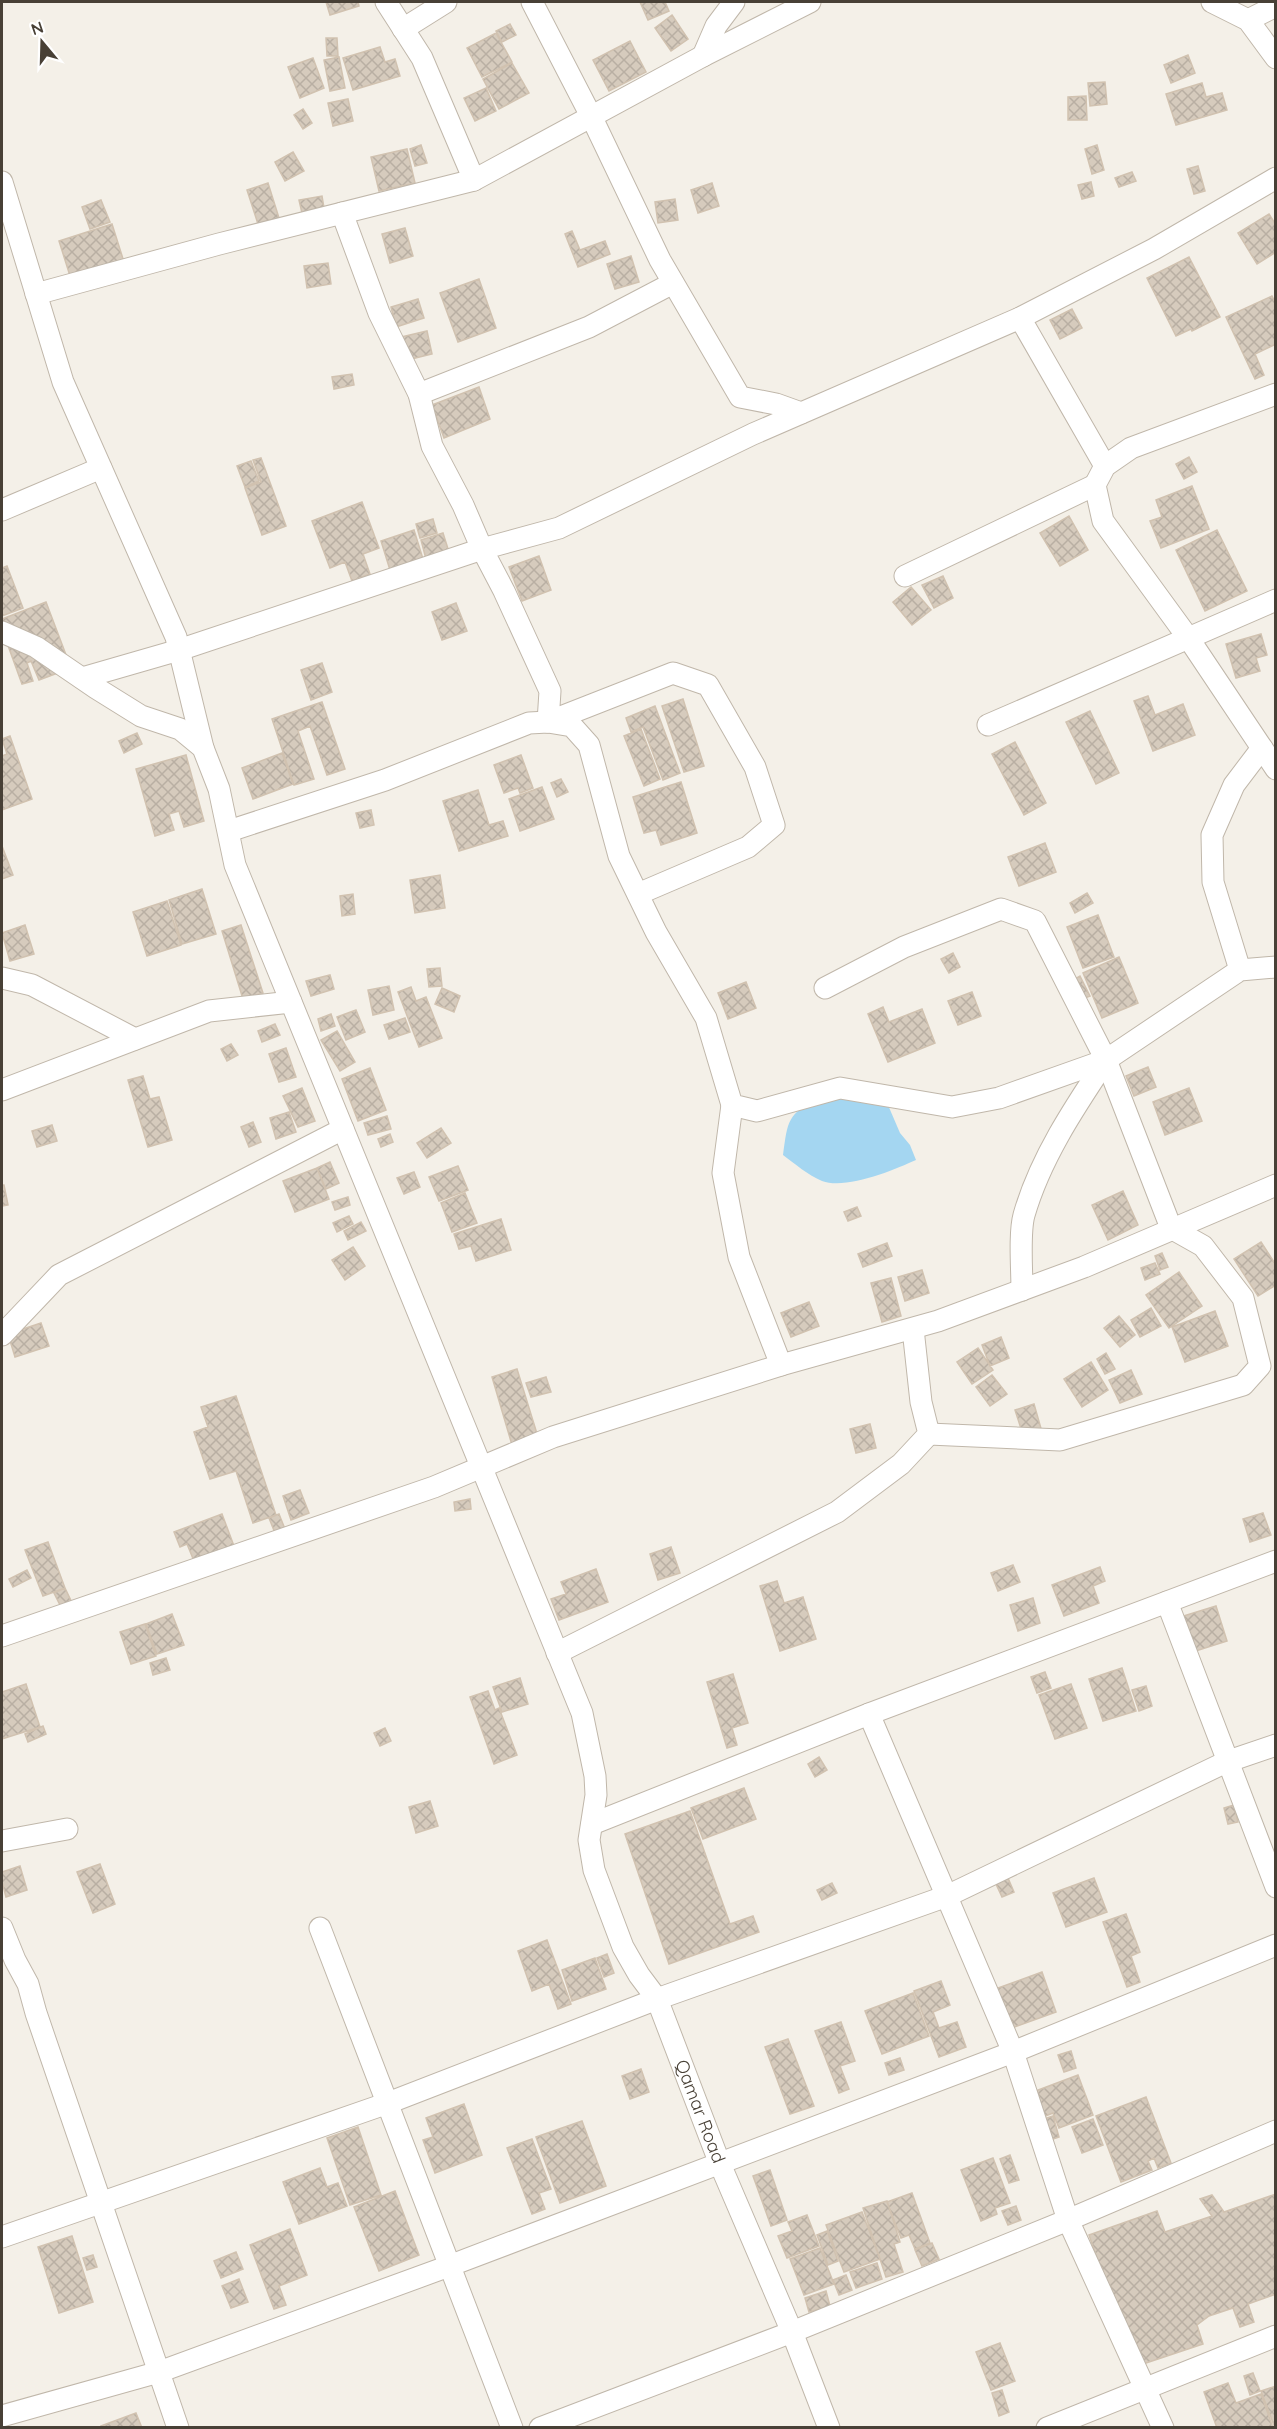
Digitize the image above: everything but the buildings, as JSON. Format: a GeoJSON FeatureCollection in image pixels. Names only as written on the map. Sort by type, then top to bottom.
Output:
{"type":"FeatureCollection","features":[{"type":"Feature","properties":{"kind":"street"},"geometry":{"type":"LineString","coordinates":[[386,2],[422,58],[474,180]]}},
{"type":"Feature","properties":{"kind":"street"},"geometry":{"type":"LineString","coordinates":[[403,29],[446,2]]}},
{"type":"Feature","properties":{"kind":"street"},"geometry":{"type":"LineString","coordinates":[[532,2],[592,118],[672,283],[703,331],[740,397],[776,404],[801,413]]}},
{"type":"Feature","properties":{"kind":"street"},"geometry":{"type":"LineString","coordinates":[[703,56],[716,27],[735,2]]}},
{"type":"Feature","properties":{"kind":"street"},"geometry":{"type":"LineString","coordinates":[[36,294],[219,244],[474,180],[703,56],[810,2]]}},
{"type":"Feature","properties":{"kind":"street"},"geometry":{"type":"LineString","coordinates":[[1212,2],[1248,20],[1275,58]]}},
{"type":"Feature","properties":{"kind":"street"},"geometry":{"type":"LineString","coordinates":[[1248,20],[1275,6]]}},
{"type":"Feature","properties":{"kind":"street"},"geometry":{"type":"LineString","coordinates":[[82,678],[179,650],[482,549],[559,528],[742,439],[1020,318],[1154,249],[1275,178]]}},
{"type":"Feature","properties":{"kind":"street","name":"Qamar Road"},"geometry":{"type":"LineString","coordinates":[[2,182],[63,382],[176,637],[203,748],[219,789],[235,865],[582,1713],[595,1776],[596,1796],[589,1840],[594,1870],[623,1947],[639,1975],[657,1999],[720,2164],[792,2332],[829,2427]]}},
{"type":"Feature","properties":{"kind":"street"},"geometry":{"type":"LineString","coordinates":[[342,213],[379,313],[418,394],[432,446],[463,505],[550,692],[548,722]]}},
{"type":"Feature","properties":{"kind":"street"},"geometry":{"type":"LineString","coordinates":[[418,394],[588,327],[672,283]]}},
{"type":"Feature","properties":{"kind":"street"},"geometry":{"type":"LineString","coordinates":[[1020,318],[1105,466]]}},
{"type":"Feature","properties":{"kind":"street"},"geometry":{"type":"LineString","coordinates":[[905,576],[993,536],[1095,485],[1105,466],[1131,448],[1275,394]]}},
{"type":"Feature","properties":{"kind":"street"},"geometry":{"type":"LineString","coordinates":[[2,510],[101,468]]}},
{"type":"Feature","properties":{"kind":"street"},"geometry":{"type":"LineString","coordinates":[[1095,485],[1104,520],[1189,639],[1275,769]]}},
{"type":"Feature","properties":{"kind":"street"},"geometry":{"type":"LineString","coordinates":[[988,725],[1275,600]]}},
{"type":"Feature","properties":{"kind":"street"},"geometry":{"type":"LineString","coordinates":[[2,632],[36,647],[141,716],[180,729],[203,748]]}},
{"type":"Feature","properties":{"kind":"street"},"geometry":{"type":"LineString","coordinates":[[548,722],[672,673],[708,685],[754,767],[774,825],[748,847],[638,894]]}},
{"type":"Feature","properties":{"kind":"street"},"geometry":{"type":"LineString","coordinates":[[229,831],[386,780],[529,723],[548,722],[572,726],[589,745],[619,856],[656,932],[706,1018],[732,1105],[723,1173],[739,1257],[781,1365]]}},
{"type":"Feature","properties":{"kind":"street"},"geometry":{"type":"LineString","coordinates":[[1240,970],[1213,882],[1212,835],[1234,786],[1262,748]]}},
{"type":"Feature","properties":{"kind":"street"},"geometry":{"type":"LineString","coordinates":[[557,1653],[837,1512],[901,1464],[929,1434],[1060,1440],[1243,1385],[1268,1366],[1243,1299],[1203,1246],[1171,1228],[1106,1060],[1035,921],[1001,909],[904,946],[825,988]]}},
{"type":"Feature","properties":{"kind":"street"},"geometry":{"type":"LineString","coordinates":[[732,1105],[757,1111],[840,1088],[952,1107],[999,1098],[1106,1060],[1240,970],[1275,967]]}},
{"type":"Feature","properties":{"kind":"street"},"geometry":{"type":"LineString","coordinates":[[2,978],[32,985],[135,1039]]}},
{"type":"Feature","properties":{"kind":"street"},"geometry":{"type":"LineString","coordinates":[[2,1090],[209,1011],[291,1002]]}},
{"type":"Feature","properties":{"kind":"street"},"geometry":{"type":"LineString","coordinates":[[1022,1290],[1023,1217],[1041,1171],[1067,1119],[1106,1060]]}},
{"type":"Feature","properties":{"kind":"street"},"geometry":{"type":"LineString","coordinates":[[2,1335],[59,1275],[343,1129]]}},
{"type":"Feature","properties":{"kind":"street"},"geometry":{"type":"LineString","coordinates":[[2,1636],[434,1487],[553,1437],[781,1365],[913,1329],[1084,1267],[1275,1185]]}},
{"type":"Feature","properties":{"kind":"street"},"geometry":{"type":"LineString","coordinates":[[913,1329],[921,1402],[929,1434]]}},
{"type":"Feature","properties":{"kind":"street"},"geometry":{"type":"LineString","coordinates":[[592,1824],[869,1714],[1275,1561]]}},
{"type":"Feature","properties":{"kind":"street"},"geometry":{"type":"LineString","coordinates":[[1167,1602],[1275,1887]]}},
{"type":"Feature","properties":{"kind":"street"},"geometry":{"type":"LineString","coordinates":[[869,1714],[1013,2052],[1068,2220],[1147,2387],[1163,2427]]}},
{"type":"Feature","properties":{"kind":"street"},"geometry":{"type":"LineString","coordinates":[[2,2237],[388,2103],[657,1999],[947,1896],[1226,1762],[1275,1745]]}},
{"type":"Feature","properties":{"kind":"street"},"geometry":{"type":"LineString","coordinates":[[2,1840],[67,1828]]}},
{"type":"Feature","properties":{"kind":"street"},"geometry":{"type":"LineString","coordinates":[[2,1928],[28,1984],[178,2427]]}},
{"type":"Feature","properties":{"kind":"street"},"geometry":{"type":"LineString","coordinates":[[320,1928],[512,2427]]}},
{"type":"Feature","properties":{"kind":"street"},"geometry":{"type":"LineString","coordinates":[[2,2416],[159,2372],[449,2266],[1013,2052],[1275,1945]]}},
{"type":"Feature","properties":{"kind":"street"},"geometry":{"type":"LineString","coordinates":[[540,2427],[792,2332],[1068,2220],[1275,2131]]}},
{"type":"Feature","properties":{"kind":"street"},"geometry":{"type":"LineString","coordinates":[[1047,2427],[1275,2336]]}},
{"type":"Feature","properties":{"kind":"water"},"geometry":{"type":"Polygon","coordinates":[[[820,1098],[885,1098],[900,1133],[910,1145],[916,1160],[870,1178],[844,1183],[822,1181],[807,1173],[783,1155],[786,1134],[795,1114],[820,1098]]]}}]}
